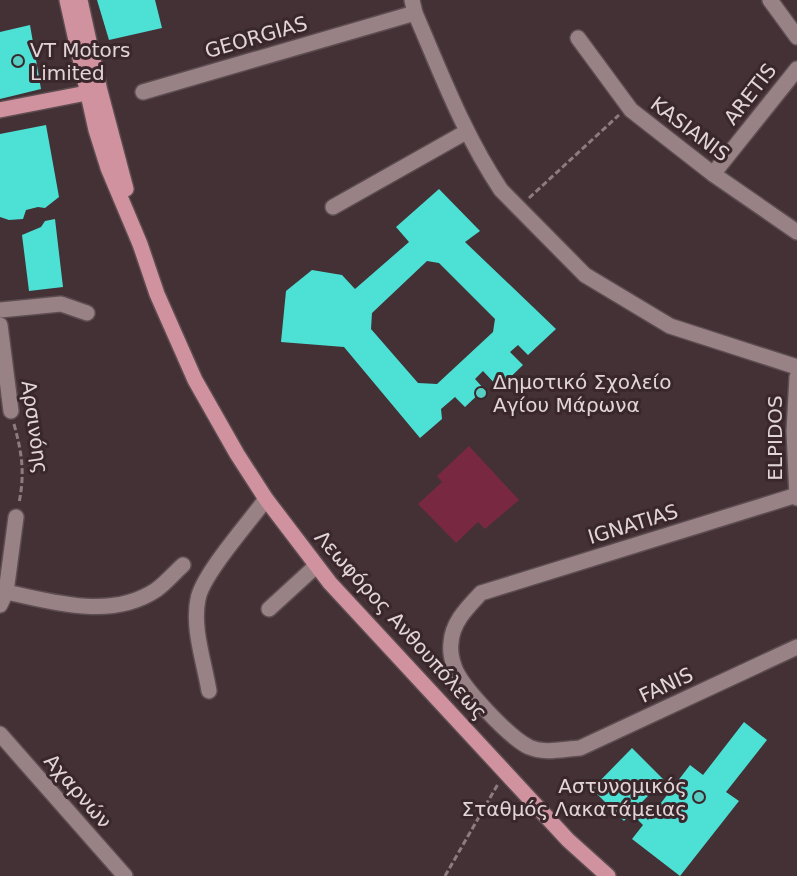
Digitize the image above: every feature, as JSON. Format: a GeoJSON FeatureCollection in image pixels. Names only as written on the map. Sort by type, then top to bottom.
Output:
{"type":"FeatureCollection","features":[{"type":"Feature","properties":{"kind":"main road","name":"Λεωφόρος Ανθουπόλεως"},"geometry":{"type":"LineString","coordinates":[[67,0],[94,92],[108,168],[195,380],[237,454],[266,499],[330,583],[568,840],[608,876]]}},
{"type":"Feature","properties":{"kind":"main road"},"geometry":{"type":"LineString","coordinates":[[0,110],[94,92],[80,0]]}},
{"type":"Feature","properties":{"kind":"street"},"geometry":{"type":"LineString","coordinates":[[770,0],[797,36]]}},
{"type":"Feature","properties":{"kind":"street"},"geometry":{"type":"LineString","coordinates":[[413,6],[466,132],[501,190],[585,275],[670,326],[797,367]]}},
{"type":"Feature","properties":{"kind":"street","name":"GEORGIAS"},"geometry":{"type":"LineString","coordinates":[[143,92],[413,6]]}},
{"type":"Feature","properties":{"kind":"street","name":"KASIANIS"},"geometry":{"type":"LineString","coordinates":[[578,38],[628,107],[713,174],[797,232]]}},
{"type":"Feature","properties":{"kind":"street","name":"ARETIS"},"geometry":{"type":"LineString","coordinates":[[713,174],[797,69]]}},
{"type":"Feature","properties":{"kind":"street"},"geometry":{"type":"LineString","coordinates":[[333,207],[466,132]]}},
{"type":"Feature","properties":{"kind":"street"},"geometry":{"type":"LineString","coordinates":[[0,310],[61,304],[87,313]]}},
{"type":"Feature","properties":{"kind":"street","name":"Αρσινόης"},"geometry":{"type":"LineString","coordinates":[[0,325],[11,411]]}},
{"type":"Feature","properties":{"kind":"street","name":"ELPIDOS"},"geometry":{"type":"LineString","coordinates":[[797,378],[794,431],[797,497]]}},
{"type":"Feature","properties":{"kind":"street","name":"IGNATIAS"},"geometry":{"type":"LineString","coordinates":[[550,751],[530,748],[514,738],[465,687],[454,667],[450,642],[459,616],[481,593],[797,497]]}},
{"type":"Feature","properties":{"kind":"street"},"geometry":{"type":"LineString","coordinates":[[209,691],[196,621],[198,596],[210,573],[266,499]]}},
{"type":"Feature","properties":{"kind":"street"},"geometry":{"type":"LineString","coordinates":[[16,517],[3,599],[70,606],[122,605],[156,590],[183,565]]}},
{"type":"Feature","properties":{"kind":"street"},"geometry":{"type":"LineString","coordinates":[[269,609],[316,566]]}},
{"type":"Feature","properties":{"kind":"street","name":"FANIS"},"geometry":{"type":"LineString","coordinates":[[550,751],[580,748],[797,647]]}},
{"type":"Feature","properties":{"kind":"street","name":"Αχαρνών"},"geometry":{"type":"LineString","coordinates":[[0,734],[125,876]]}},
{"type":"Feature","properties":{"kind":"path"},"geometry":{"type":"LineString","coordinates":[[518,207],[628,107]]}},
{"type":"Feature","properties":{"kind":"path","name":"Αρσινόης"},"geometry":{"type":"LineString","coordinates":[[11,411],[23,458],[23,485],[16,517]]}},
{"type":"Feature","properties":{"kind":"path"},"geometry":{"type":"LineString","coordinates":[[445,876],[505,772]]}},
{"type":"Feature","properties":{"kind":"shaded area"},"geometry":{"type":"Polygon","coordinates":[[[469,446],[519,500],[485,529],[478,522],[456,543],[418,504],[442,482],[437,476],[469,446]]]}},
{"type":"Feature","properties":{"kind":"building"},"geometry":{"type":"Polygon","coordinates":[[[97,0],[155,0],[162,28],[109,40],[97,0]]]}},
{"type":"Feature","properties":{"kind":"building","name":"VT Motors Limited"},"geometry":{"type":"Polygon","coordinates":[[[30,25],[41,89],[0,99],[0,32],[30,25]]]}},
{"type":"Feature","properties":{"kind":"building"},"geometry":{"type":"Polygon","coordinates":[[[46,125],[59,197],[45,208],[26,210],[23,219],[9,220],[0,217],[0,134],[46,125]]]}},
{"type":"Feature","properties":{"kind":"building"},"geometry":{"type":"Polygon","coordinates":[[[439,189],[480,231],[465,242],[556,329],[528,355],[518,345],[510,352],[523,365],[499,388],[483,371],[475,379],[484,389],[465,407],[455,397],[441,409],[442,419],[420,438],[344,347],[281,342],[286,291],[312,270],[342,275],[355,289],[409,242],[396,227],[439,189]],[[427,261],[372,313],[371,329],[418,383],[437,384],[493,332],[495,319],[439,263],[427,261]]]}},
{"type":"Feature","properties":{"kind":"building"},"geometry":{"type":"Polygon","coordinates":[[[55,219],[63,287],[29,291],[22,235],[41,227],[45,221],[55,219]]]}},
{"type":"Feature","properties":{"kind":"building","name":"Αστυνομικός Σταθμός Λακατάμειας"},"geometry":{"type":"Polygon","coordinates":[[[744,722],[767,740],[726,792],[739,801],[680,876],[632,839],[643,825],[631,813],[624,821],[592,789],[632,748],[664,780],[636,808],[648,820],[690,765],[703,775],[744,722]]]}},
{"type":"Feature","properties":{"kind":"place","name":"VT Motors Limited"},"geometry":{"type":"Point","coordinates":[18,61]}},
{"type":"Feature","properties":{"kind":"place","name":"Δημοτικό Σχολείο Αγίου Μάρωνα"},"geometry":{"type":"Point","coordinates":[481,393]}},
{"type":"Feature","properties":{"kind":"place","name":"Αστυνομικός Σταθμός Λακατάμειας"},"geometry":{"type":"Point","coordinates":[699,797]}}]}
